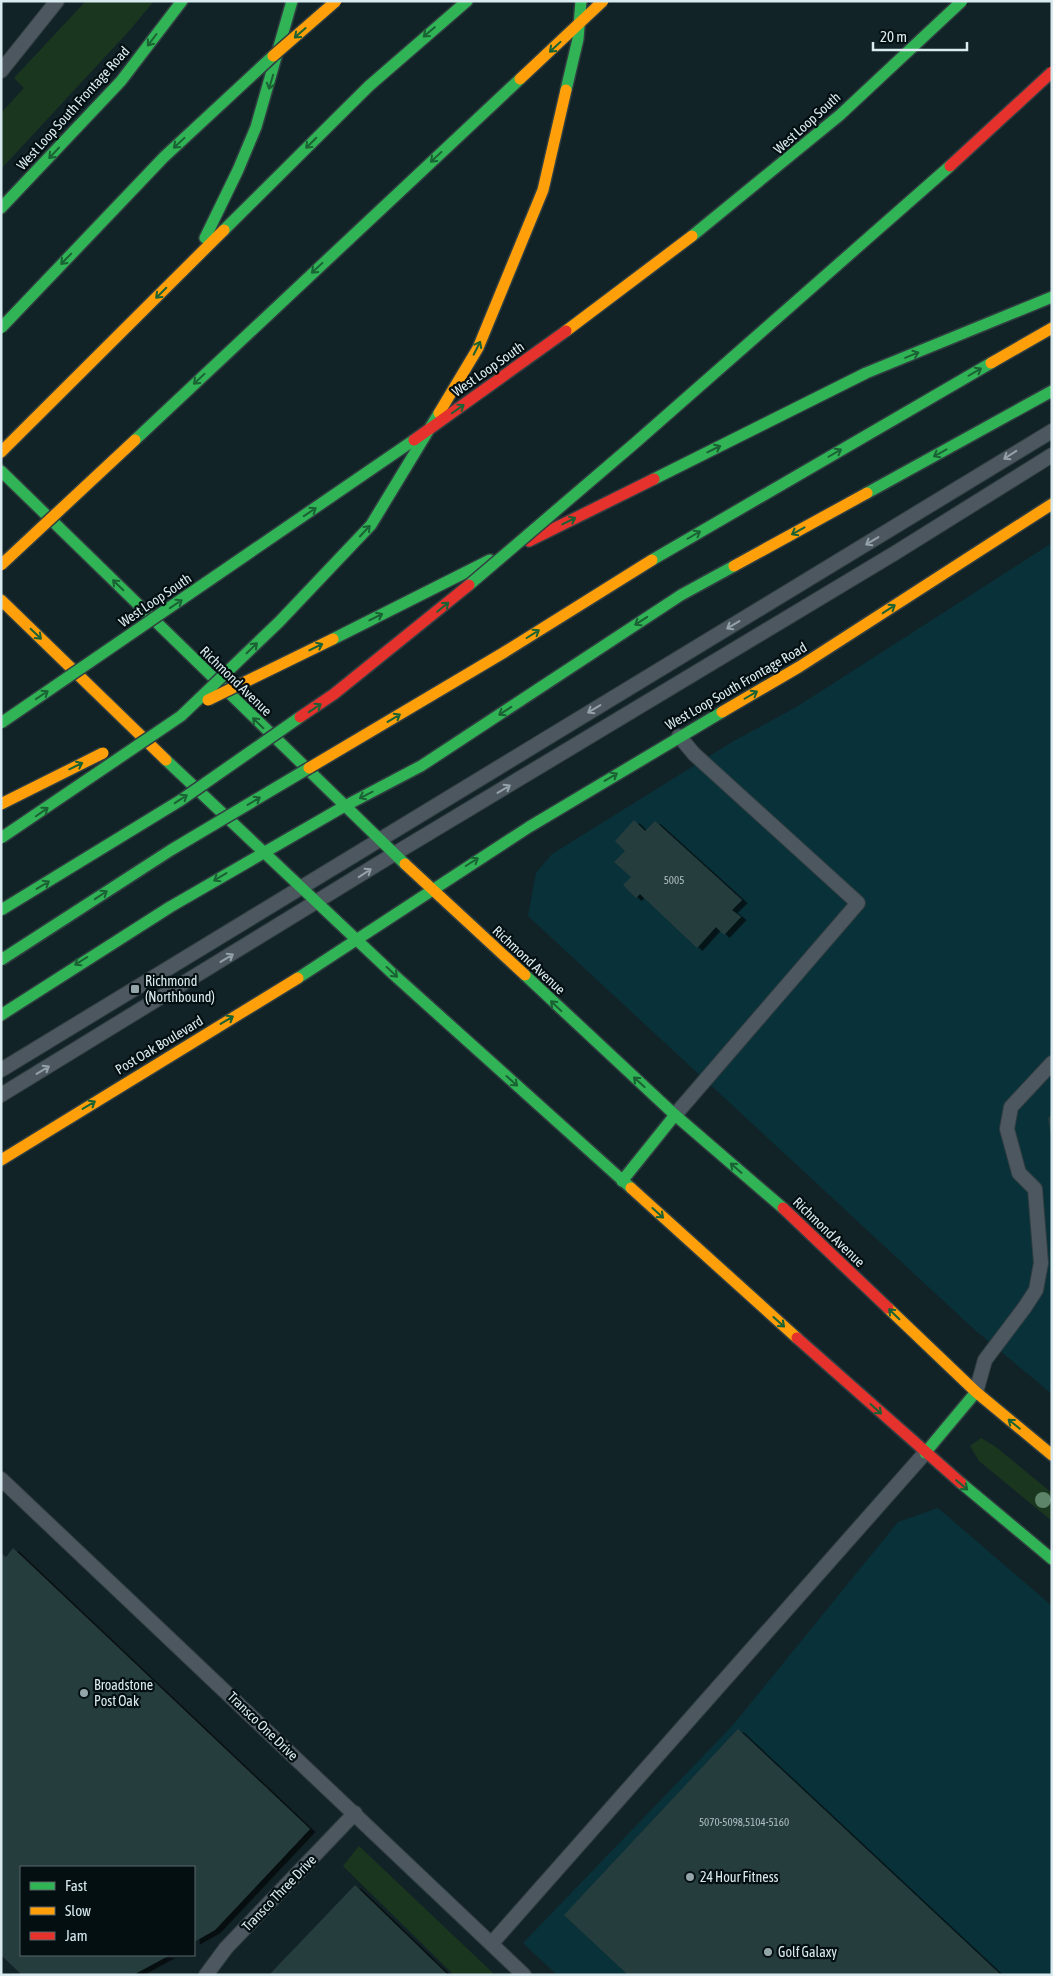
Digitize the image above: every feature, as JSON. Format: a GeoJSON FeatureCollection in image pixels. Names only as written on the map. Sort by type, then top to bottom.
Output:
{"type":"FeatureCollection","features":[{"type":"Feature","properties":{"kind":"main road","name":"West Loop South Frontage Road"},"geometry":{"type":"LineString","coordinates":[[1,208],[121,82],[182,1]]}},
{"type":"Feature","properties":{"kind":"main road"},"geometry":{"type":"LineString","coordinates":[[195,258],[240,169],[256,128],[271,82],[292,1]]}},
{"type":"Feature","properties":{"kind":"main road"},"geometry":{"type":"LineString","coordinates":[[1,328],[164,157],[242,84],[336,1]]}},
{"type":"Feature","properties":{"kind":"main road"},"geometry":{"type":"LineString","coordinates":[[1,452],[54,402],[195,258],[369,86],[416,43],[467,1]]}},
{"type":"Feature","properties":{"kind":"main road"},"geometry":{"type":"LineString","coordinates":[[1,838],[181,716],[279,622],[371,525],[478,348],[543,190],[578,39],[581,1]]}},
{"type":"Feature","properties":{"kind":"main road"},"geometry":{"type":"LineString","coordinates":[[1,564],[603,1]]}},
{"type":"Feature","properties":{"kind":"main road","name":"West Loop South"},"geometry":{"type":"LineString","coordinates":[[1,722],[327,501],[551,344],[660,262],[770,175],[931,32],[962,1]]}},
{"type":"Feature","properties":{"kind":"main road"},"geometry":{"type":"LineString","coordinates":[[1,910],[181,800],[334,694],[495,564],[635,443],[970,148],[1052,72]]}},
{"type":"Feature","properties":{"kind":"main road"},"geometry":{"type":"LineString","coordinates":[[1,804],[866,373],[1052,297]]}},
{"type":"Feature","properties":{"kind":"main road"},"geometry":{"type":"LineString","coordinates":[[1,960],[171,850],[503,653],[652,560],[1052,328]]}},
{"type":"Feature","properties":{"kind":"main road"},"geometry":{"type":"LineString","coordinates":[[1,1014],[78,963],[262,852],[422,766],[682,595],[1052,391]]}},
{"type":"Feature","properties":{"kind":"main road","name":"Richmond Avenue"},"geometry":{"type":"LineString","coordinates":[[1,471],[343,807],[675,1115],[773,1200],[976,1392],[1052,1455]]}},
{"type":"Feature","properties":{"kind":"main road","name":"West Loop South Frontage Road"},"geometry":{"type":"LineString","coordinates":[[432,889],[514,836],[679,736],[799,667],[1052,504]]}},
{"type":"Feature","properties":{"kind":"main road"},"geometry":{"type":"LineString","coordinates":[[1,600],[317,904],[925,1453],[1052,1559]]}},
{"type":"Feature","properties":{"kind":"main road","name":"Post Oak Boulevard"},"geometry":{"type":"LineString","coordinates":[[1,1160],[356,939],[432,889]]}},
{"type":"Feature","properties":{"kind":"main road"},"geometry":{"type":"LineString","coordinates":[[622,1181],[675,1115]]}},
{"type":"Feature","properties":{"kind":"main road"},"geometry":{"type":"LineString","coordinates":[[925,1453],[976,1392]]}},
{"type":"Feature","properties":{"kind":"lane"},"geometry":{"type":"LineString","coordinates":[[1,71],[57,1]]}},
{"type":"Feature","properties":{"kind":"lane"},"geometry":{"type":"LineString","coordinates":[[1,1070],[380,841],[519,753],[939,501],[1052,430]]}},
{"type":"Feature","properties":{"kind":"lane"},"geometry":{"type":"LineString","coordinates":[[1,1095],[317,904],[394,854],[878,563],[1052,456]]}},
{"type":"Feature","properties":{"kind":"lane"},"geometry":{"type":"LineString","coordinates":[[675,1115],[858,903],[694,754],[679,736]]}},
{"type":"Feature","properties":{"kind":"lane"},"geometry":{"type":"LineString","coordinates":[[976,1392],[985,1360],[1036,1290],[1041,1263],[1035,1190],[1019,1173],[1007,1128],[1011,1107],[1052,1063]]}},
{"type":"Feature","properties":{"kind":"lane"},"geometry":{"type":"LineString","coordinates":[[492,1943],[925,1453]]}},
{"type":"Feature","properties":{"kind":"lane","name":"Transco One Drive"},"geometry":{"type":"LineString","coordinates":[[1,1478],[524,1975]]}},
{"type":"Feature","properties":{"kind":"lane","name":"Transco Three Drive"},"geometry":{"type":"LineString","coordinates":[[206,1975],[226,1948],[355,1813]]}},
{"type":"Feature","properties":{"kind":"shaded area"},"geometry":{"type":"Polygon","coordinates":[[[1052,543],[1052,1394],[976,1331],[528,916],[536,873],[552,854],[732,742],[798,706],[1052,543]]]}},
{"type":"Feature","properties":{"kind":"shaded area"},"geometry":{"type":"Polygon","coordinates":[[[938,1508],[1052,1606],[1052,1975],[557,1975],[523,1943],[733,1725],[898,1522],[938,1508]]]}},
{"type":"Feature","properties":{"kind":"green space"},"geometry":{"type":"Polygon","coordinates":[[[86,1],[154,1],[129,31],[1,169],[1,113],[24,88],[14,78],[86,1]]]}},
{"type":"Feature","properties":{"kind":"green space"},"geometry":{"type":"Polygon","coordinates":[[[981,1438],[996,1447],[1052,1493],[1052,1521],[979,1461],[970,1446],[981,1438]]]}},
{"type":"Feature","properties":{"kind":"green space"},"geometry":{"type":"Polygon","coordinates":[[[359,1846],[495,1975],[454,1975],[343,1866],[359,1846]]]}},
{"type":"Feature","properties":{"kind":"building"},"geometry":{"type":"Polygon","coordinates":[[[634,820],[645,831],[655,821],[742,900],[732,910],[741,917],[724,935],[716,927],[697,948],[640,894],[636,898],[623,885],[631,877],[614,862],[625,851],[615,841],[634,820]]]}},
{"type":"Feature","properties":{"kind":"building"},"geometry":{"type":"Polygon","coordinates":[[[1052,1114],[1052,1136],[1051,1136],[1048,1118],[1052,1114]]]}},
{"type":"Feature","properties":{"kind":"building","name":"Broadstone Post Oak"},"geometry":{"type":"Polygon","coordinates":[[[13,1548],[310,1829],[215,1930],[195,1941],[195,1866],[20,1866],[20,1956],[168,1956],[133,1975],[22,1975],[1,1955],[1,1553],[6,1557],[13,1548]]]}},
{"type":"Feature","properties":{"kind":"building"},"geometry":{"type":"Polygon","coordinates":[[[738,1729],[1001,1975],[628,1975],[564,1915],[738,1729]]]}},
{"type":"Feature","properties":{"kind":"building"},"geometry":{"type":"Polygon","coordinates":[[[355,1885],[448,1975],[269,1975],[355,1885]]]}},
{"type":"Feature","properties":{"kind":"traffic: fast"},"geometry":{"type":"LineString","coordinates":[[1,208],[121,81],[182,1]]}},
{"type":"Feature","properties":{"kind":"traffic: fast"},"geometry":{"type":"LineString","coordinates":[[205,238],[238,170],[256,127],[292,1]]}},
{"type":"Feature","properties":{"kind":"traffic: fast"},"geometry":{"type":"LineString","coordinates":[[224,230],[369,86],[467,1]]}},
{"type":"Feature","properties":{"kind":"traffic: fast"},"geometry":{"type":"LineString","coordinates":[[566,90],[578,39],[581,1]]}},
{"type":"Feature","properties":{"kind":"traffic: fast"},"geometry":{"type":"LineString","coordinates":[[692,236],[840,115],[962,1]]}},
{"type":"Feature","properties":{"kind":"traffic: fast"},"geometry":{"type":"LineString","coordinates":[[1,328],[164,157],[273,56]]}},
{"type":"Feature","properties":{"kind":"traffic: fast"},"geometry":{"type":"LineString","coordinates":[[135,440],[520,79]]}},
{"type":"Feature","properties":{"kind":"traffic: fast"},"geometry":{"type":"LineString","coordinates":[[469,585],[635,443],[950,166]]}},
{"type":"Feature","properties":{"kind":"traffic: fast"},"geometry":{"type":"LineString","coordinates":[[654,479],[866,373],[1052,297]]}},
{"type":"Feature","properties":{"kind":"traffic: fast"},"geometry":{"type":"LineString","coordinates":[[652,560],[991,363]]}},
{"type":"Feature","properties":{"kind":"traffic: fast"},"geometry":{"type":"LineString","coordinates":[[867,493],[1052,391]]}},
{"type":"Feature","properties":{"kind":"traffic: fast"},"geometry":{"type":"LineString","coordinates":[[1,838],[181,716],[279,622],[371,525],[439,413]]}},
{"type":"Feature","properties":{"kind":"traffic: fast"},"geometry":{"type":"LineString","coordinates":[[1,723],[414,440]]}},
{"type":"Feature","properties":{"kind":"traffic: fast"},"geometry":{"type":"LineString","coordinates":[[1,471],[405,864]]}},
{"type":"Feature","properties":{"kind":"traffic: fast"},"geometry":{"type":"LineString","coordinates":[[333,639],[490,560]]}},
{"type":"Feature","properties":{"kind":"traffic: fast"},"geometry":{"type":"LineString","coordinates":[[343,807],[421,766],[681,595],[734,566]]}},
{"type":"Feature","properties":{"kind":"traffic: fast"},"geometry":{"type":"LineString","coordinates":[[298,978],[529,827],[722,712]]}},
{"type":"Feature","properties":{"kind":"traffic: fast"},"geometry":{"type":"LineString","coordinates":[[1,910],[181,800],[300,717]]}},
{"type":"Feature","properties":{"kind":"traffic: fast"},"geometry":{"type":"LineString","coordinates":[[166,760],[393,974],[631,1188]]}},
{"type":"Feature","properties":{"kind":"traffic: fast"},"geometry":{"type":"LineString","coordinates":[[1,960],[171,850],[309,768]]}},
{"type":"Feature","properties":{"kind":"traffic: fast"},"geometry":{"type":"LineString","coordinates":[[1,1015],[170,907],[343,807]]}},
{"type":"Feature","properties":{"kind":"traffic: fast"},"geometry":{"type":"LineString","coordinates":[[525,975],[675,1115],[783,1208]]}},
{"type":"Feature","properties":{"kind":"traffic: fast"},"geometry":{"type":"LineString","coordinates":[[622,1181],[675,1115]]}},
{"type":"Feature","properties":{"kind":"traffic: fast"},"geometry":{"type":"LineString","coordinates":[[925,1453],[976,1392]]}},
{"type":"Feature","properties":{"kind":"traffic: fast"},"geometry":{"type":"LineString","coordinates":[[961,1483],[1052,1559]]}},
{"type":"Feature","properties":{"kind":"traffic: slow"},"geometry":{"type":"LineString","coordinates":[[273,56],[336,1]]}},
{"type":"Feature","properties":{"kind":"traffic: slow"},"geometry":{"type":"LineString","coordinates":[[520,79],[603,1]]}},
{"type":"Feature","properties":{"kind":"traffic: slow"},"geometry":{"type":"LineString","coordinates":[[439,413],[478,348],[543,190],[566,90]]}},
{"type":"Feature","properties":{"kind":"traffic: slow"},"geometry":{"type":"LineString","coordinates":[[1,452],[224,230]]}},
{"type":"Feature","properties":{"kind":"traffic: slow"},"geometry":{"type":"LineString","coordinates":[[566,331],[692,236]]}},
{"type":"Feature","properties":{"kind":"traffic: slow"},"geometry":{"type":"LineString","coordinates":[[991,363],[1052,328]]}},
{"type":"Feature","properties":{"kind":"traffic: slow"},"geometry":{"type":"LineString","coordinates":[[1,565],[135,440]]}},
{"type":"Feature","properties":{"kind":"traffic: slow"},"geometry":{"type":"LineString","coordinates":[[734,566],[867,493]]}},
{"type":"Feature","properties":{"kind":"traffic: slow"},"geometry":{"type":"LineString","coordinates":[[722,712],[799,667],[1052,504]]}},
{"type":"Feature","properties":{"kind":"traffic: slow"},"geometry":{"type":"LineString","coordinates":[[309,768],[503,653],[652,560]]}},
{"type":"Feature","properties":{"kind":"traffic: slow"},"geometry":{"type":"LineString","coordinates":[[1,600],[166,760]]}},
{"type":"Feature","properties":{"kind":"traffic: slow"},"geometry":{"type":"LineString","coordinates":[[208,700],[333,639]]}},
{"type":"Feature","properties":{"kind":"traffic: slow"},"geometry":{"type":"LineString","coordinates":[[1,804],[103,753]]}},
{"type":"Feature","properties":{"kind":"traffic: slow"},"geometry":{"type":"LineString","coordinates":[[405,864],[525,975]]}},
{"type":"Feature","properties":{"kind":"traffic: slow"},"geometry":{"type":"LineString","coordinates":[[1,1160],[298,978]]}},
{"type":"Feature","properties":{"kind":"traffic: slow"},"geometry":{"type":"LineString","coordinates":[[631,1188],[797,1338]]}},
{"type":"Feature","properties":{"kind":"traffic: slow"},"geometry":{"type":"LineString","coordinates":[[888,1308],[976,1392],[1052,1455]]}},
{"type":"Feature","properties":{"kind":"traffic: jam"},"geometry":{"type":"LineString","coordinates":[[950,166],[1052,72]]}},
{"type":"Feature","properties":{"kind":"traffic: jam"},"geometry":{"type":"LineString","coordinates":[[414,440],[566,331]]}},
{"type":"Feature","properties":{"kind":"traffic: jam"},"geometry":{"type":"LineString","coordinates":[[529,541],[654,479]]}},
{"type":"Feature","properties":{"kind":"traffic: jam"},"geometry":{"type":"LineString","coordinates":[[300,717],[334,694],[469,585]]}},
{"type":"Feature","properties":{"kind":"traffic: jam"},"geometry":{"type":"LineString","coordinates":[[783,1208],[888,1308]]}},
{"type":"Feature","properties":{"kind":"traffic: jam"},"geometry":{"type":"LineString","coordinates":[[797,1338],[961,1483]]}},
{"type":"Feature","properties":{"kind":"place","name":"Richmond (Northbound)"},"geometry":{"type":"Point","coordinates":[135,989]}},
{"type":"Feature","properties":{"kind":"place","name":"Broadstone Post Oak"},"geometry":{"type":"Point","coordinates":[84,1693]}},
{"type":"Feature","properties":{"kind":"place","name":"24 Hour Fitness"},"geometry":{"type":"Point","coordinates":[690,1877]}},
{"type":"Feature","properties":{"kind":"place","name":"Golf Galaxy"},"geometry":{"type":"Point","coordinates":[768,1952]}}]}
